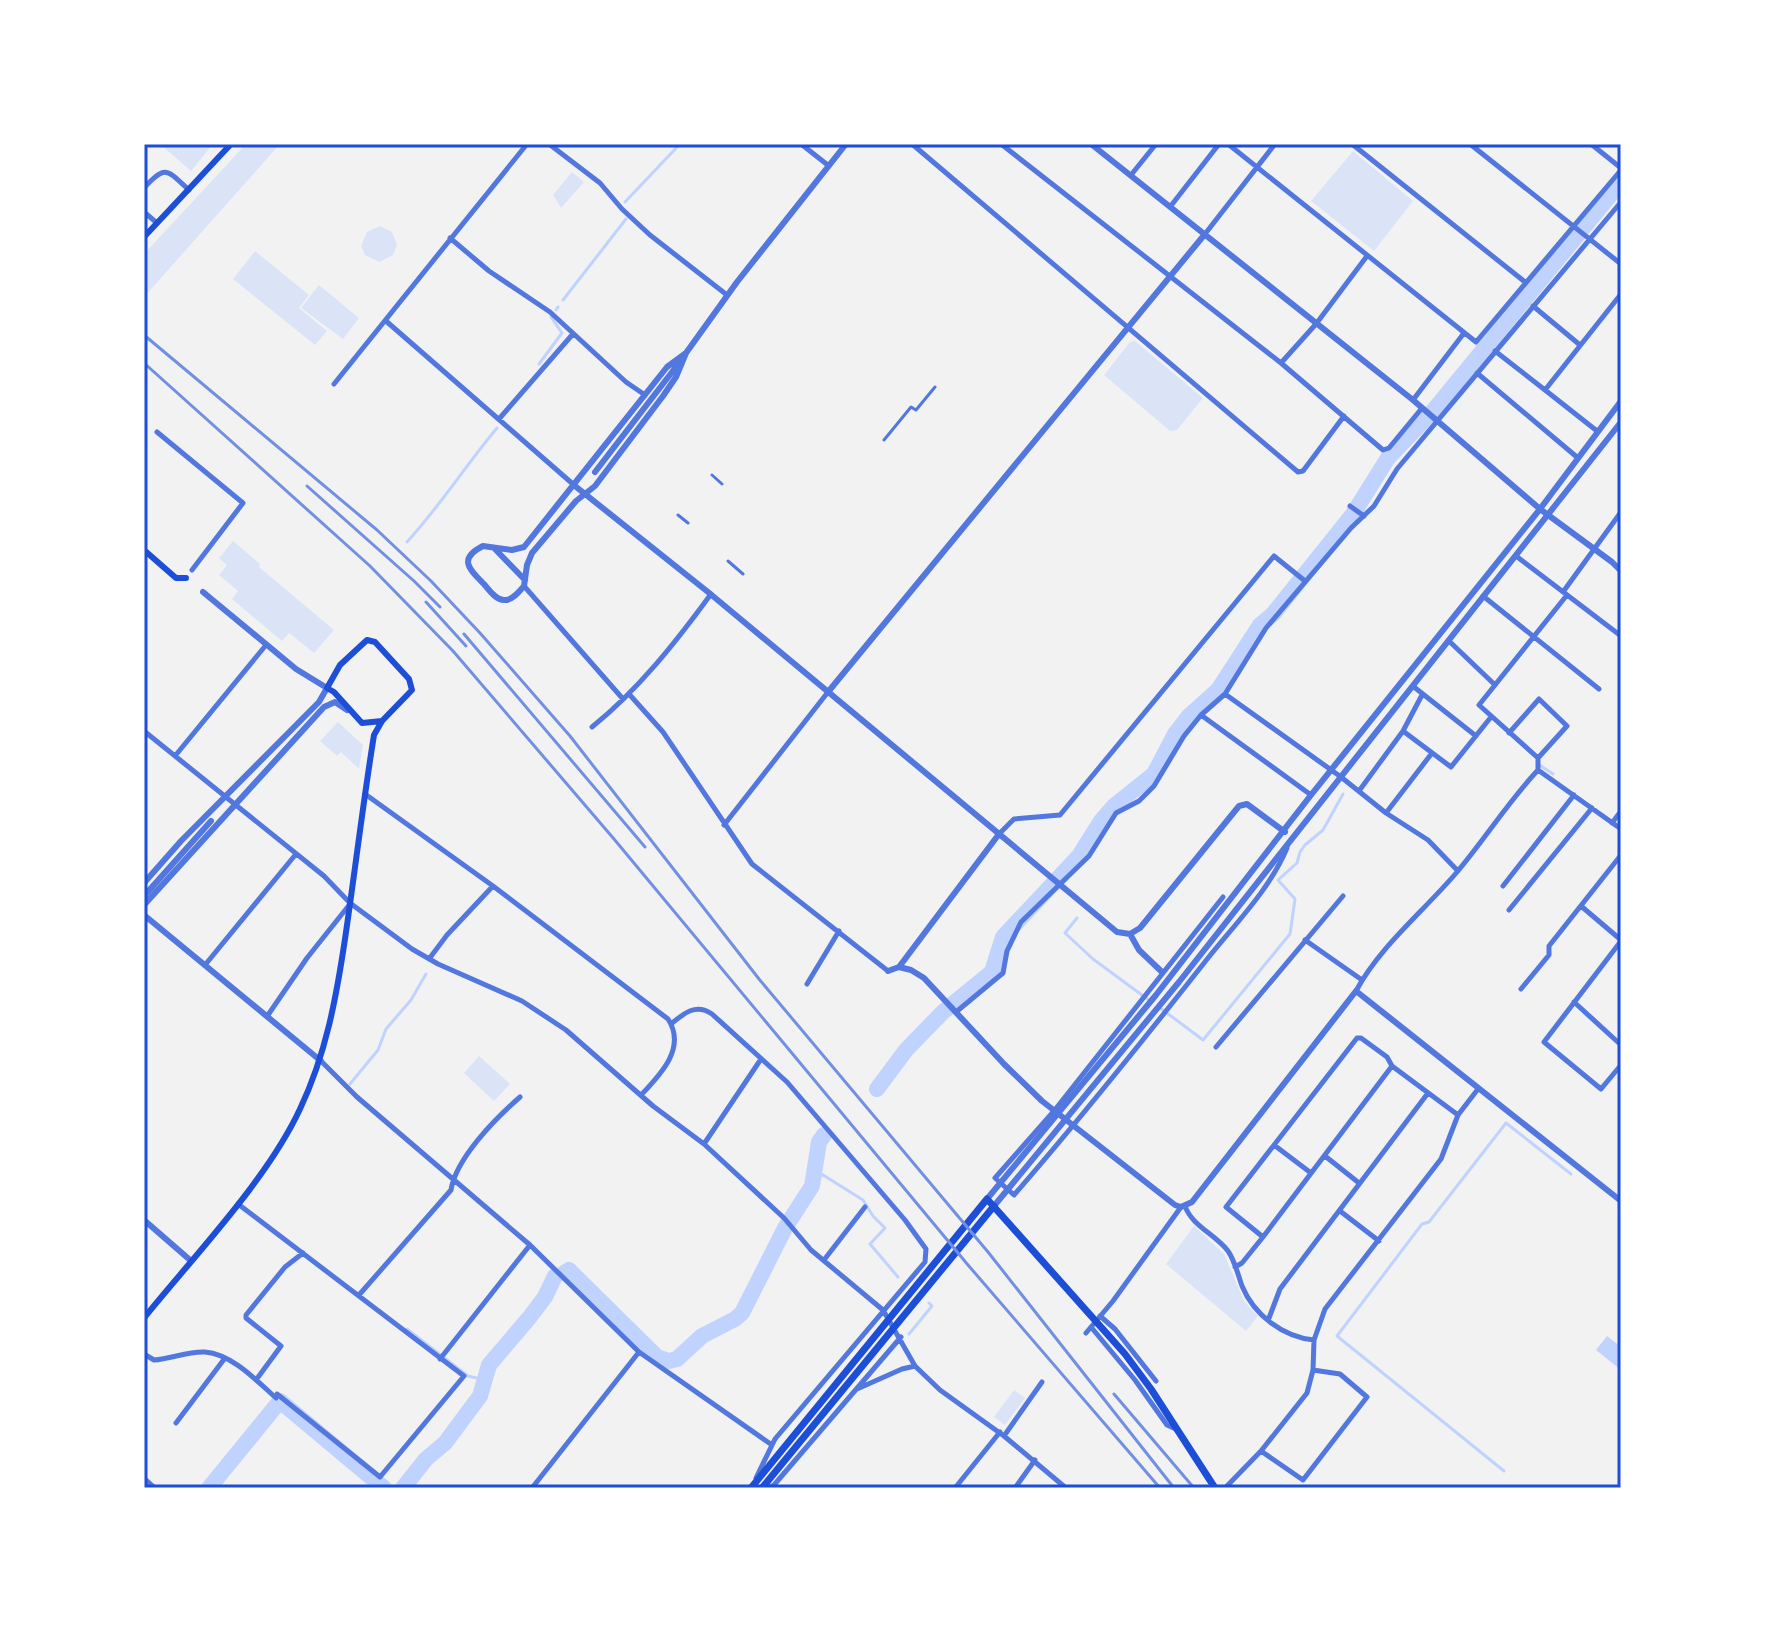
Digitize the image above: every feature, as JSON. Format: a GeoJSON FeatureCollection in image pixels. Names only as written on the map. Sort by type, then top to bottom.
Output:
{"type":"FeatureCollection","features":[{"type":"Feature","properties":{"kind":"main road"},"geometry":{"type":"LineString","coordinates":[[144,237],[231,144]]}},
{"type":"Feature","properties":{"kind":"main road"},"geometry":{"type":"LineString","coordinates":[[144,550],[176,578],[186,578]]}},
{"type":"Feature","properties":{"kind":"main road"},"geometry":{"type":"LineString","coordinates":[[144,1318],[281,1143],[321,1061],[334,1008],[374,735],[382,721],[410,694],[412,685],[375,642],[364,641],[337,668],[327,688],[364,724],[382,721]]}},
{"type":"Feature","properties":{"kind":"main road"},"geometry":{"type":"LineString","coordinates":[[758,1487],[797,1429],[987,1199],[1125,1354],[1179,1430],[1215,1488]]}},
{"type":"Feature","properties":{"kind":"main road"},"geometry":{"type":"LineString","coordinates":[[758,1487],[994,1206]]}},
{"type":"Feature","properties":{"kind":"street"},"geometry":{"type":"LineString","coordinates":[[334,384],[527,144]]}},
{"type":"Feature","properties":{"kind":"street"},"geometry":{"type":"LineString","coordinates":[[549,144],[600,183],[650,235],[727,295]]}},
{"type":"Feature","properties":{"kind":"street"},"geometry":{"type":"LineString","coordinates":[[801,144],[829,166]]}},
{"type":"Feature","properties":{"kind":"street"},"geometry":{"type":"LineString","coordinates":[[595,472],[727,295],[846,144]]}},
{"type":"Feature","properties":{"kind":"street"},"geometry":{"type":"LineString","coordinates":[[912,144],[1298,472],[1303,471],[1344,416]]}},
{"type":"Feature","properties":{"kind":"street"},"geometry":{"type":"LineString","coordinates":[[1001,144],[1281,363],[1383,450],[1389,448],[1422,408]]}},
{"type":"Feature","properties":{"kind":"street"},"geometry":{"type":"LineString","coordinates":[[1011,151],[1017,144]]}},
{"type":"Feature","properties":{"kind":"street"},"geometry":{"type":"LineString","coordinates":[[1091,144],[1413,400],[1540,509],[1621,571]]}},
{"type":"Feature","properties":{"kind":"street"},"geometry":{"type":"LineString","coordinates":[[1131,175],[1156,144]]}},
{"type":"Feature","properties":{"kind":"street"},"geometry":{"type":"LineString","coordinates":[[1170,207],[1219,144]]}},
{"type":"Feature","properties":{"kind":"street"},"geometry":{"type":"LineString","coordinates":[[1228,144],[1476,342],[1621,169],[1591,144]]}},
{"type":"Feature","properties":{"kind":"street"},"geometry":{"type":"LineString","coordinates":[[724,825],[828,692],[1171,276],[1275,144]]}},
{"type":"Feature","properties":{"kind":"street"},"geometry":{"type":"LineString","coordinates":[[1352,144],[1525,282]]}},
{"type":"Feature","properties":{"kind":"street"},"geometry":{"type":"LineString","coordinates":[[1470,144],[1621,264]]}},
{"type":"Feature","properties":{"kind":"street"},"geometry":{"type":"LineString","coordinates":[[144,188],[158,172],[163,171],[189,190]]}},
{"type":"Feature","properties":{"kind":"street"},"geometry":{"type":"LineString","coordinates":[[955,1011],[1003,973],[1007,951],[1021,922],[1089,856],[1116,813],[1149,791],[1166,769],[1184,736],[1201,715],[1225,694],[1259,637],[1374,506],[1397,469],[1621,202]]}},
{"type":"Feature","properties":{"kind":"street"},"geometry":{"type":"LineString","coordinates":[[144,212],[158,224]]}},
{"type":"Feature","properties":{"kind":"street"},"geometry":{"type":"LineString","coordinates":[[450,238],[489,271],[550,312],[572,335],[645,395]]}},
{"type":"Feature","properties":{"kind":"street"},"geometry":{"type":"LineString","coordinates":[[1281,363],[1316,324],[1367,256]]}},
{"type":"Feature","properties":{"kind":"street"},"geometry":{"type":"LineString","coordinates":[[1545,390],[1621,294]]}},
{"type":"Feature","properties":{"kind":"street"},"geometry":{"type":"LineString","coordinates":[[1533,306],[1580,345]]}},
{"type":"Feature","properties":{"kind":"street"},"geometry":{"type":"LineString","coordinates":[[386,321],[575,486],[711,594],[1117,932],[1130,934]]}},
{"type":"Feature","properties":{"kind":"street"},"geometry":{"type":"LineString","coordinates":[[1413,400],[1464,333]]}},
{"type":"Feature","properties":{"kind":"street"},"geometry":{"type":"LineString","coordinates":[[499,419],[572,335]]}},
{"type":"Feature","properties":{"kind":"street"},"geometry":{"type":"LineString","coordinates":[[1495,351],[1597,431]]}},
{"type":"Feature","properties":{"kind":"street"},"geometry":{"type":"LineString","coordinates":[[686,353],[676,377],[663,396],[592,489],[576,501],[532,553],[525,583],[509,600],[500,600],[470,570],[467,564],[469,557],[480,547],[518,550],[524,547],[667,367],[686,353]]}},
{"type":"Feature","properties":{"kind":"street"},"geometry":{"type":"LineString","coordinates":[[1477,373],[1578,458]]}},
{"type":"Feature","properties":{"kind":"street"},"geometry":{"type":"LineString","coordinates":[[884,440],[911,407],[916,410],[935,387]]}},
{"type":"Feature","properties":{"kind":"street"},"geometry":{"type":"LineString","coordinates":[[987,1199],[1156,995],[1540,509],[1621,401]]}},
{"type":"Feature","properties":{"kind":"street"},"geometry":{"type":"LineString","coordinates":[[994,1206],[1164,1000],[1621,422]]}},
{"type":"Feature","properties":{"kind":"street"},"geometry":{"type":"LineString","coordinates":[[157,432],[243,503],[192,570]]}},
{"type":"Feature","properties":{"kind":"street"},"geometry":{"type":"LineString","coordinates":[[712,475],[722,484]]}},
{"type":"Feature","properties":{"kind":"street"},"geometry":{"type":"LineString","coordinates":[[1350,506],[1364,516]]}},
{"type":"Feature","properties":{"kind":"street"},"geometry":{"type":"LineString","coordinates":[[1538,758],[1479,705],[1565,594],[1593,548],[1621,512]]}},
{"type":"Feature","properties":{"kind":"street"},"geometry":{"type":"LineString","coordinates":[[678,515],[688,523]]}},
{"type":"Feature","properties":{"kind":"street"},"geometry":{"type":"LineString","coordinates":[[494,548],[623,699]]}},
{"type":"Feature","properties":{"kind":"street"},"geometry":{"type":"LineString","coordinates":[[1515,555],[1621,636]]}},
{"type":"Feature","properties":{"kind":"street"},"geometry":{"type":"LineString","coordinates":[[629,694],[663,732],[752,864],[888,971],[899,967],[999,834],[1014,819],[1060,815],[1274,556],[1305,581]]}},
{"type":"Feature","properties":{"kind":"street"},"geometry":{"type":"LineString","coordinates":[[728,561],[743,574]]}},
{"type":"Feature","properties":{"kind":"street"},"geometry":{"type":"LineString","coordinates":[[144,883],[224,796],[319,702],[327,688],[296,669],[203,592]]}},
{"type":"Feature","properties":{"kind":"street"},"geometry":{"type":"LineString","coordinates":[[592,727],[629,694],[685,630],[711,594]]}},
{"type":"Feature","properties":{"kind":"street"},"geometry":{"type":"LineString","coordinates":[[1483,596],[1599,689]]}},
{"type":"Feature","properties":{"kind":"street"},"geometry":{"type":"LineString","coordinates":[[1449,641],[1494,684]]}},
{"type":"Feature","properties":{"kind":"street"},"geometry":{"type":"LineString","coordinates":[[175,756],[266,645]]}},
{"type":"Feature","properties":{"kind":"street"},"geometry":{"type":"LineString","coordinates":[[1414,687],[1476,736]]}},
{"type":"Feature","properties":{"kind":"street"},"geometry":{"type":"LineString","coordinates":[[1225,694],[1386,813],[1428,840],[1458,871]]}},
{"type":"Feature","properties":{"kind":"street"},"geometry":{"type":"LineString","coordinates":[[1359,791],[1403,731],[1422,695]]}},
{"type":"Feature","properties":{"kind":"street"},"geometry":{"type":"LineString","coordinates":[[1086,1333],[1183,1207],[1192,1202],[1362,980],[1458,871],[1538,770],[1538,758],[1567,726],[1539,699],[1509,733]]}},
{"type":"Feature","properties":{"kind":"street"},"geometry":{"type":"LineString","coordinates":[[144,905],[327,704],[337,702],[351,712]]}},
{"type":"Feature","properties":{"kind":"street"},"geometry":{"type":"LineString","coordinates":[[1201,715],[1311,795]]}},
{"type":"Feature","properties":{"kind":"street"},"geometry":{"type":"LineString","coordinates":[[1403,731],[1451,767],[1491,717]]}},
{"type":"Feature","properties":{"kind":"street"},"geometry":{"type":"LineString","coordinates":[[144,731],[324,876],[350,903],[380,927],[429,959],[522,1001],[566,1030],[704,1144],[824,1260],[883,1310],[915,1366],[940,1390],[1002,1434],[1066,1488]]}},
{"type":"Feature","properties":{"kind":"street"},"geometry":{"type":"LineString","coordinates":[[1386,813],[1432,753]]}},
{"type":"Feature","properties":{"kind":"street"},"geometry":{"type":"LineString","coordinates":[[1538,770],[1621,829]]}},
{"type":"Feature","properties":{"kind":"street"},"geometry":{"type":"LineString","coordinates":[[365,794],[493,886],[671,1024],[671,1059],[641,1095]]}},
{"type":"Feature","properties":{"kind":"street"},"geometry":{"type":"LineString","coordinates":[[1503,886],[1574,795]]}},
{"type":"Feature","properties":{"kind":"street"},"geometry":{"type":"LineString","coordinates":[[1130,934],[1150,916],[1239,806],[1247,804],[1292,836]]}},
{"type":"Feature","properties":{"kind":"street"},"geometry":{"type":"LineString","coordinates":[[1509,910],[1592,808]]}},
{"type":"Feature","properties":{"kind":"street"},"geometry":{"type":"LineString","coordinates":[[1612,823],[1621,811]]}},
{"type":"Feature","properties":{"kind":"street"},"geometry":{"type":"LineString","coordinates":[[144,896],[211,821]]}},
{"type":"Feature","properties":{"kind":"street"},"geometry":{"type":"LineString","coordinates":[[1223,897],[1112,1040],[995,1178],[1014,1195],[1073,1127],[1264,886],[1292,836]]}},
{"type":"Feature","properties":{"kind":"street"},"geometry":{"type":"LineString","coordinates":[[205,965],[296,854]]}},
{"type":"Feature","properties":{"kind":"street"},"geometry":{"type":"LineString","coordinates":[[1521,989],[1549,955],[1549,946],[1621,855]]}},
{"type":"Feature","properties":{"kind":"street"},"geometry":{"type":"LineString","coordinates":[[429,959],[493,886]]}},
{"type":"Feature","properties":{"kind":"street"},"geometry":{"type":"LineString","coordinates":[[1216,1047],[1343,896]]}},
{"type":"Feature","properties":{"kind":"street"},"geometry":{"type":"LineString","coordinates":[[268,1015],[350,903]]}},
{"type":"Feature","properties":{"kind":"street"},"geometry":{"type":"LineString","coordinates":[[1581,906],[1621,940],[1544,1042],[1601,1089],[1621,1065]]}},
{"type":"Feature","properties":{"kind":"street"},"geometry":{"type":"LineString","coordinates":[[144,915],[268,1015],[452,1180],[530,1245],[639,1352],[772,1445]]}},
{"type":"Feature","properties":{"kind":"street"},"geometry":{"type":"LineString","coordinates":[[807,984],[839,931]]}},
{"type":"Feature","properties":{"kind":"street"},"geometry":{"type":"LineString","coordinates":[[1130,934],[1139,950],[1162,972]]}},
{"type":"Feature","properties":{"kind":"street"},"geometry":{"type":"LineString","coordinates":[[1305,940],[1362,980]]}},
{"type":"Feature","properties":{"kind":"street"},"geometry":{"type":"LineString","coordinates":[[899,967],[924,978],[1004,1064],[1054,1111],[1144,1183],[1175,1205],[1183,1207],[1189,1217],[1227,1250],[1255,1310],[1289,1335],[1314,1340]]}},
{"type":"Feature","properties":{"kind":"street"},"geometry":{"type":"LineString","coordinates":[[1356,991],[1621,1201]]}},
{"type":"Feature","properties":{"kind":"street"},"geometry":{"type":"LineString","coordinates":[[1574,1002],[1621,1045]]}},
{"type":"Feature","properties":{"kind":"street"},"geometry":{"type":"LineString","coordinates":[[671,1024],[695,1008],[706,1009],[712,1014],[787,1082],[924,1243],[927,1252],[925,1262],[811,1394],[772,1445],[758,1487],[774,1485],[901,1337]]}},
{"type":"Feature","properties":{"kind":"street"},"geometry":{"type":"LineString","coordinates":[[1263,1237],[1226,1207],[1357,1038],[1387,1057],[1392,1066],[1458,1115]]}},
{"type":"Feature","properties":{"kind":"street"},"geometry":{"type":"LineString","coordinates":[[704,1144],[759,1062]]}},
{"type":"Feature","properties":{"kind":"street"},"geometry":{"type":"LineString","coordinates":[[1235,1267],[1263,1237],[1392,1066]]}},
{"type":"Feature","properties":{"kind":"street"},"geometry":{"type":"LineString","coordinates":[[1225,1488],[1261,1451],[1307,1393],[1313,1370],[1314,1340],[1325,1309],[1441,1159],[1458,1115],[1478,1089]]}},
{"type":"Feature","properties":{"kind":"street"},"geometry":{"type":"LineString","coordinates":[[1269,1318],[1280,1289],[1428,1093]]}},
{"type":"Feature","properties":{"kind":"street"},"geometry":{"type":"LineString","coordinates":[[359,1295],[451,1190],[452,1180],[489,1128],[520,1097]]}},
{"type":"Feature","properties":{"kind":"street"},"geometry":{"type":"LineString","coordinates":[[1273,1144],[1311,1173]]}},
{"type":"Feature","properties":{"kind":"street"},"geometry":{"type":"LineString","coordinates":[[1325,1156],[1359,1183]]}},
{"type":"Feature","properties":{"kind":"street"},"geometry":{"type":"LineString","coordinates":[[144,1364],[147,1356],[173,1359],[204,1352],[225,1358],[276,1398],[277,1394],[380,1477],[464,1376],[237,1203]]}},
{"type":"Feature","properties":{"kind":"street"},"geometry":{"type":"LineString","coordinates":[[824,1260],[865,1207]]}},
{"type":"Feature","properties":{"kind":"street"},"geometry":{"type":"LineString","coordinates":[[1340,1211],[1379,1241]]}},
{"type":"Feature","properties":{"kind":"street"},"geometry":{"type":"LineString","coordinates":[[144,1220],[190,1260]]}},
{"type":"Feature","properties":{"kind":"street"},"geometry":{"type":"LineString","coordinates":[[440,1359],[530,1245]]}},
{"type":"Feature","properties":{"kind":"street"},"geometry":{"type":"LineString","coordinates":[[256,1380],[281,1346],[246,1315],[285,1267],[303,1253]]}},
{"type":"Feature","properties":{"kind":"street"},"geometry":{"type":"LineString","coordinates":[[1100,1316],[1115,1329],[1156,1381]]}},
{"type":"Feature","properties":{"kind":"street"},"geometry":{"type":"LineString","coordinates":[[1091,1327],[1167,1425],[1179,1430]]}},
{"type":"Feature","properties":{"kind":"street"},"geometry":{"type":"LineString","coordinates":[[532,1488],[639,1352]]}},
{"type":"Feature","properties":{"kind":"street"},"geometry":{"type":"LineString","coordinates":[[176,1423],[225,1358]]}},
{"type":"Feature","properties":{"kind":"street"},"geometry":{"type":"LineString","coordinates":[[857,1389],[915,1366]]}},
{"type":"Feature","properties":{"kind":"street"},"geometry":{"type":"LineString","coordinates":[[1261,1451],[1303,1480],[1367,1397],[1340,1374],[1313,1370]]}},
{"type":"Feature","properties":{"kind":"street"},"geometry":{"type":"LineString","coordinates":[[955,1488],[1042,1382]]}},
{"type":"Feature","properties":{"kind":"street"},"geometry":{"type":"LineString","coordinates":[[1015,1488],[1035,1460]]}},
{"type":"Feature","properties":{"kind":"street"},"geometry":{"type":"LineString","coordinates":[[144,1479],[154,1488]]}},
{"type":"Feature","properties":{"kind":"shaded area"},"geometry":{"type":"Polygon","coordinates":[[[160,144],[213,144],[191,171],[160,144]]]}},
{"type":"Feature","properties":{"kind":"shaded area"},"geometry":{"type":"Polygon","coordinates":[[[246,144],[280,144],[144,297],[144,254],[246,144]]]}},
{"type":"Feature","properties":{"kind":"shaded area"},"geometry":{"type":"Polygon","coordinates":[[[1353,151],[1413,201],[1374,251],[1311,201],[1353,151]]]}},
{"type":"Feature","properties":{"kind":"shaded area"},"geometry":{"type":"Polygon","coordinates":[[[572,172],[584,182],[561,208],[553,195],[572,172]]]}},
{"type":"Feature","properties":{"kind":"shaded area"},"geometry":{"type":"Polygon","coordinates":[[[380,226],[392,232],[397,245],[393,255],[379,262],[365,255],[361,246],[367,232],[380,226]]]}},
{"type":"Feature","properties":{"kind":"shaded area"},"geometry":{"type":"Polygon","coordinates":[[[255,251],[309,295],[299,308],[327,331],[315,345],[233,279],[255,251]]]}},
{"type":"Feature","properties":{"kind":"shaded area"},"geometry":{"type":"Polygon","coordinates":[[[319,285],[359,318],[343,339],[301,308],[319,285]]]}},
{"type":"Feature","properties":{"kind":"shaded area"},"geometry":{"type":"Polygon","coordinates":[[[1135,341],[1203,398],[1177,430],[1170,431],[1104,375],[1130,342],[1135,341]]]}},
{"type":"Feature","properties":{"kind":"shaded area"},"geometry":{"type":"Polygon","coordinates":[[[233,541],[334,630],[314,653],[289,633],[282,641],[232,599],[238,591],[219,575],[227,565],[219,558],[233,541]]]}},
{"type":"Feature","properties":{"kind":"shaded area"},"geometry":{"type":"Polygon","coordinates":[[[338,722],[363,745],[359,769],[341,752],[337,756],[320,741],[338,722]]]}},
{"type":"Feature","properties":{"kind":"shaded area"},"geometry":{"type":"Polygon","coordinates":[[[479,1056],[510,1084],[494,1101],[464,1073],[479,1056]]]}},
{"type":"Feature","properties":{"kind":"shaded area"},"geometry":{"type":"Polygon","coordinates":[[[1194,1226],[1224,1254],[1244,1301],[1258,1316],[1246,1331],[1166,1264],[1194,1226]]]}},
{"type":"Feature","properties":{"kind":"shaded area"},"geometry":{"type":"Polygon","coordinates":[[[1014,1390],[1025,1398],[1005,1425],[994,1417],[1014,1390]]]}},
{"type":"Feature","properties":{"kind":"water"},"geometry":{"type":"Polygon","coordinates":[[[1607,1336],[1621,1347],[1621,1370],[1596,1350],[1607,1336]]]}},
{"type":"Feature","properties":{"kind":"waterway"},"geometry":{"type":"LineString","coordinates":[[625,202],[680,144]]}},
{"type":"Feature","properties":{"kind":"waterway"},"geometry":{"type":"LineString","coordinates":[[877,1089],[906,1050],[943,1012],[992,972],[1003,937],[1079,856],[1114,806],[1154,774],[1175,734],[1189,716],[1218,690],[1260,625],[1273,614],[1353,514],[1388,458],[1433,411],[1621,182]]}},
{"type":"Feature","properties":{"kind":"waterway"},"geometry":{"type":"LineString","coordinates":[[563,300],[626,219]]}},
{"type":"Feature","properties":{"kind":"waterway"},"geometry":{"type":"LineString","coordinates":[[539,364],[562,333],[551,317]]}},
{"type":"Feature","properties":{"kind":"waterway"},"geometry":{"type":"LineString","coordinates":[[407,542],[497,428]]}},
{"type":"Feature","properties":{"kind":"waterway"},"geometry":{"type":"LineString","coordinates":[[1538,764],[1553,774]]}},
{"type":"Feature","properties":{"kind":"waterway"},"geometry":{"type":"LineString","coordinates":[[1159,1007],[1203,1040],[1290,934],[1295,899],[1278,880],[1297,863],[1305,845],[1323,830],[1343,794]]}},
{"type":"Feature","properties":{"kind":"waterway"},"geometry":{"type":"LineString","coordinates":[[1077,918],[1065,933],[1093,959],[1150,1001]]}},
{"type":"Feature","properties":{"kind":"waterway"},"geometry":{"type":"LineString","coordinates":[[350,1084],[378,1050],[386,1029],[411,1000],[426,974]]}},
{"type":"Feature","properties":{"kind":"waterway"},"geometry":{"type":"LineString","coordinates":[[1504,1471],[1337,1336],[1422,1224],[1429,1222],[1506,1123],[1571,1174]]}},
{"type":"Feature","properties":{"kind":"waterway"},"geometry":{"type":"LineString","coordinates":[[564,1273],[569,1270],[657,1357],[669,1361],[677,1359],[702,1336],[742,1313],[785,1228],[812,1186],[819,1142],[824,1135]]}},
{"type":"Feature","properties":{"kind":"waterway"},"geometry":{"type":"LineString","coordinates":[[815,1170],[863,1200],[885,1228],[870,1244],[898,1277]]}},
{"type":"Feature","properties":{"kind":"waterway"},"geometry":{"type":"LineString","coordinates":[[403,1488],[426,1459],[445,1443],[480,1396],[489,1365],[545,1297],[555,1276]]}},
{"type":"Feature","properties":{"kind":"waterway"},"geometry":{"type":"LineString","coordinates":[[909,1334],[932,1306],[929,1303]]}},
{"type":"Feature","properties":{"kind":"waterway"},"geometry":{"type":"LineString","coordinates":[[407,1329],[468,1376],[485,1380]]}},
{"type":"Feature","properties":{"kind":"waterway"},"geometry":{"type":"LineString","coordinates":[[209,1488],[280,1401],[384,1488]]}},
{"type":"Feature","properties":{"kind":"railway"},"geometry":{"type":"LineString","coordinates":[[144,335],[377,530],[480,633],[570,736],[759,979],[988,1252],[1174,1488]]}},
{"type":"Feature","properties":{"kind":"railway"},"geometry":{"type":"LineString","coordinates":[[144,363],[370,566],[453,651],[614,839],[968,1265],[1160,1488]]}},
{"type":"Feature","properties":{"kind":"railway"},"geometry":{"type":"LineString","coordinates":[[307,486],[440,607]]}},
{"type":"Feature","properties":{"kind":"railway"},"geometry":{"type":"LineString","coordinates":[[426,602],[466,646]]}},
{"type":"Feature","properties":{"kind":"railway"},"geometry":{"type":"LineString","coordinates":[[464,634],[645,847]]}},
{"type":"Feature","properties":{"kind":"railway"},"geometry":{"type":"LineString","coordinates":[[1114,1394],[1194,1488]]}}]}
